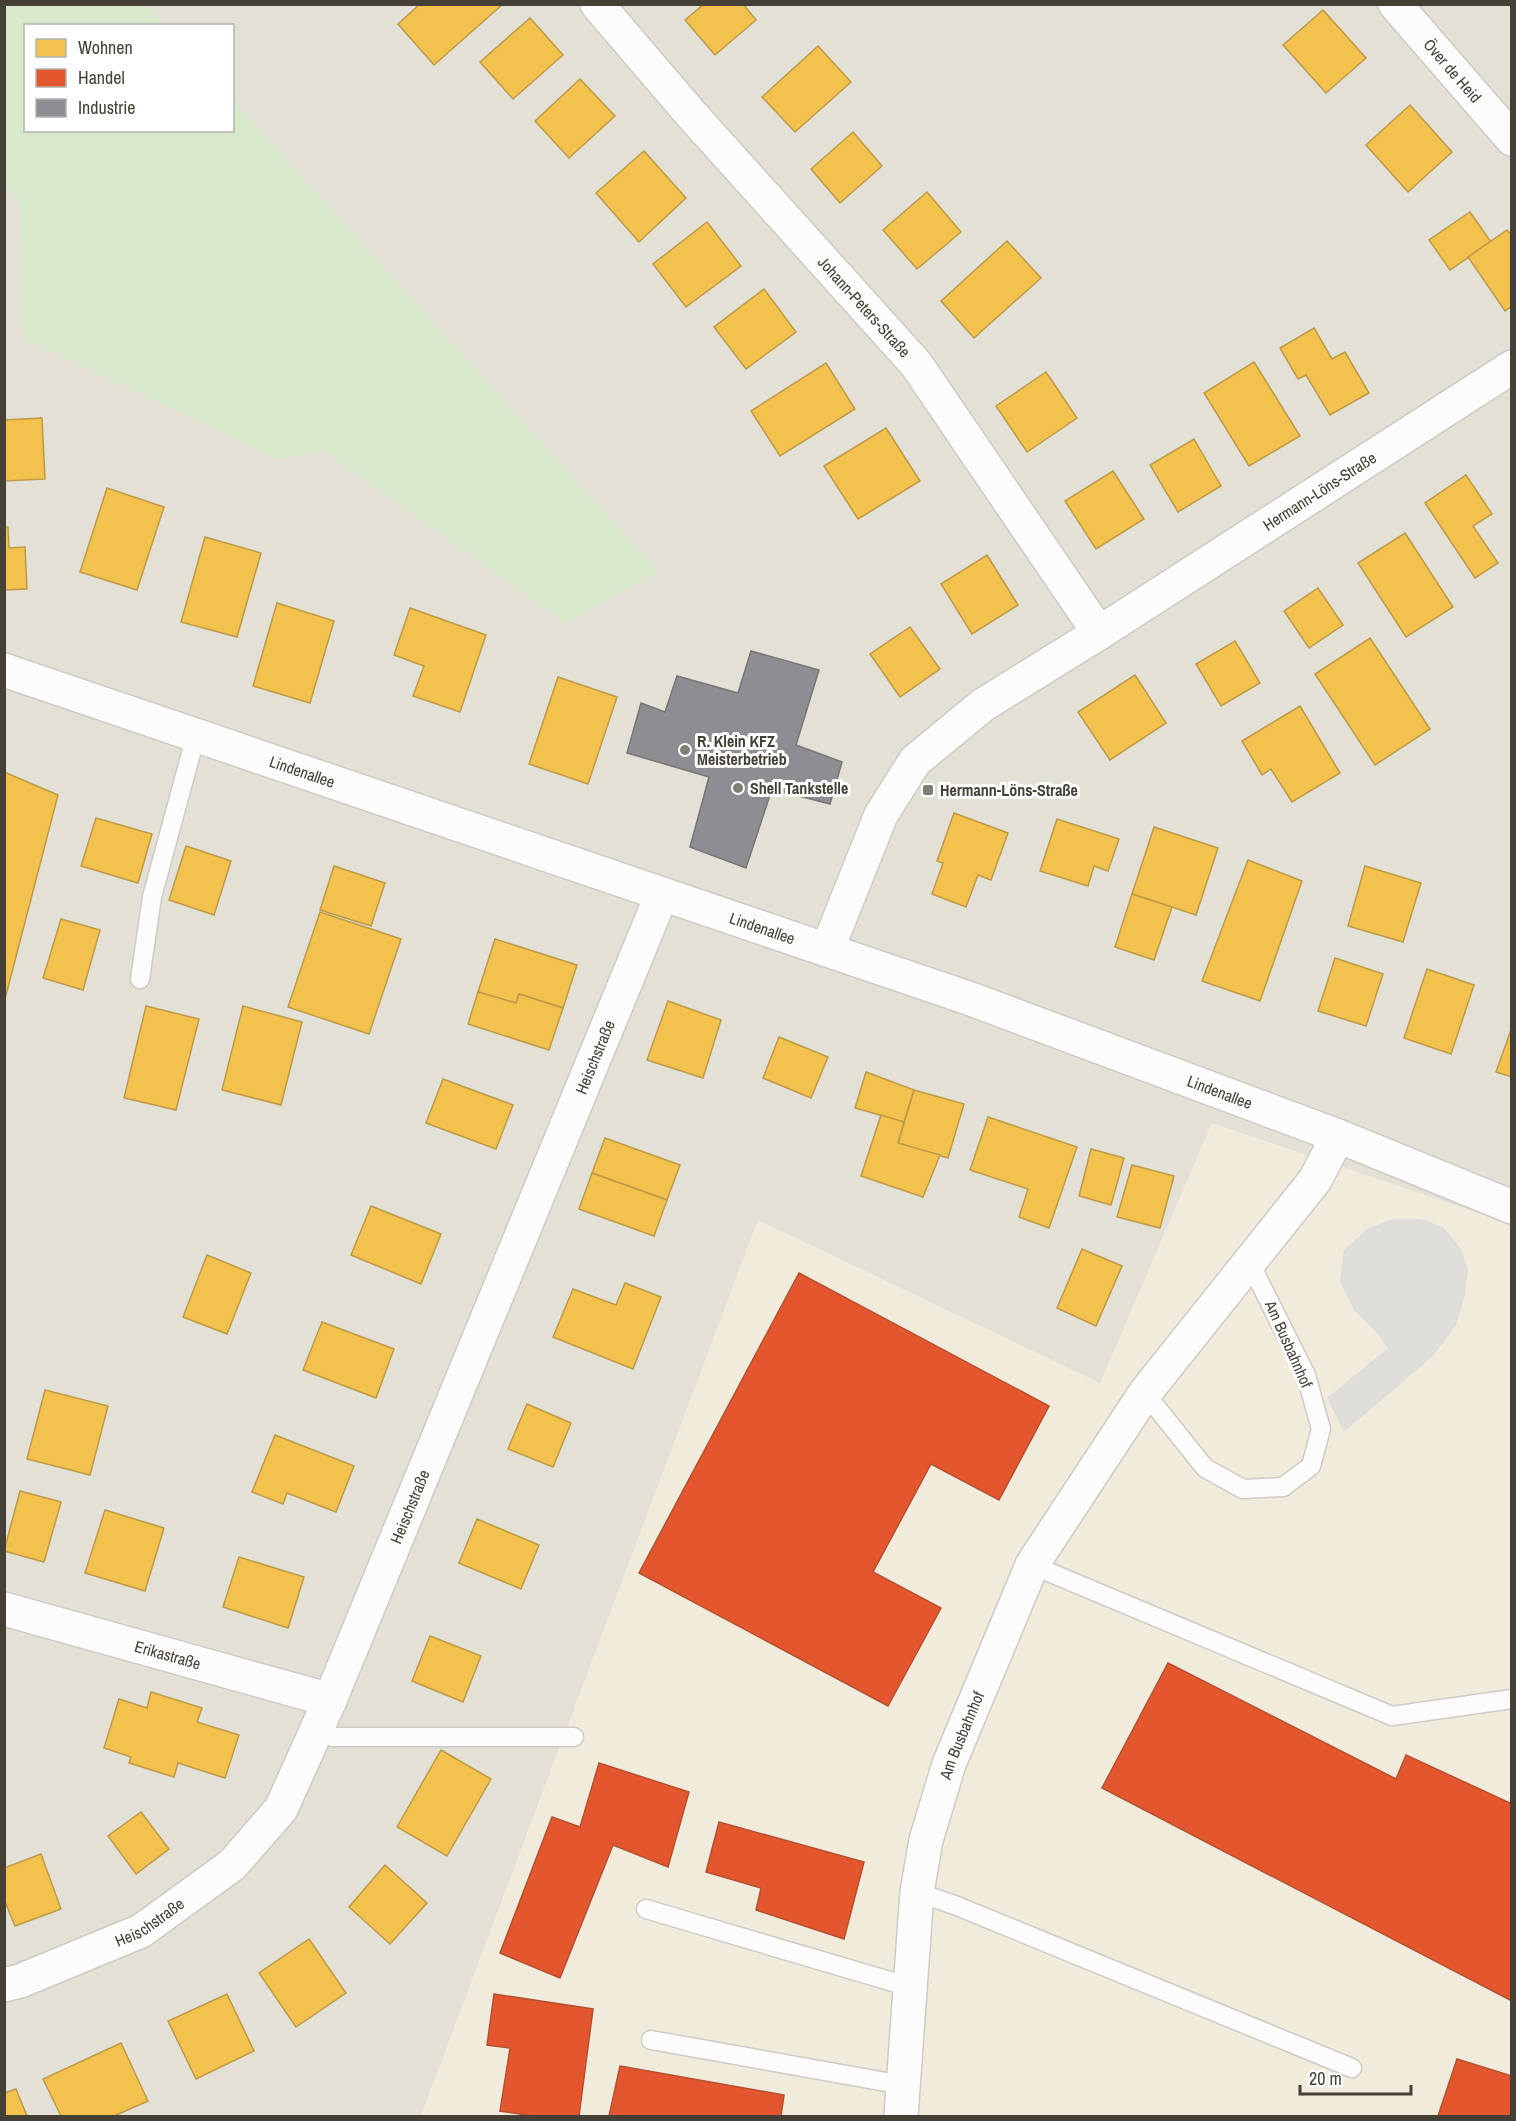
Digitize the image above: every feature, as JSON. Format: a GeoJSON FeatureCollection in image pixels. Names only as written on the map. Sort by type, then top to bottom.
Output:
{"type":"FeatureCollection","features":[{"type":"Feature","properties":{"kind":"street","name":"Johann-Peters-Straße"},"geometry":{"type":"LineString","coordinates":[[597,4],[691,114],[916,364],[1100,633]]}},
{"type":"Feature","properties":{"kind":"street","name":"Över de Heid"},"geometry":{"type":"LineString","coordinates":[[1395,4],[1512,139]]}},
{"type":"Feature","properties":{"kind":"street","name":"Hermann-Löns-Straße"},"geometry":{"type":"LineString","coordinates":[[827,950],[881,815],[915,761],[983,705],[1100,633],[1512,367]]}},
{"type":"Feature","properties":{"kind":"street","name":"Lindenallee"},"geometry":{"type":"LineString","coordinates":[[4,670],[971,999],[1338,1136],[1512,1207]]}},
{"type":"Feature","properties":{"kind":"street","name":"Heischstraße"},"geometry":{"type":"LineString","coordinates":[[4,1985],[20,1981],[141,1931],[232,1865],[281,1809],[330,1700],[662,894]]}},
{"type":"Feature","properties":{"kind":"street","name":"Am Busbahnhof"},"geometry":{"type":"LineString","coordinates":[[902,2101],[917,1892],[926,1840],[949,1764],[1032,1565],[1144,1393],[1315,1179],[1338,1136]]}},
{"type":"Feature","properties":{"kind":"street","name":"Erikastraße"},"geometry":{"type":"LineString","coordinates":[[4,1609],[330,1700]]}},
{"type":"Feature","properties":{"kind":"lane"},"geometry":{"type":"LineString","coordinates":[[140,979],[152,897],[196,735]]}},
{"type":"Feature","properties":{"kind":"lane","name":"Am Busbahnhof"},"geometry":{"type":"LineString","coordinates":[[1144,1393],[1205,1468],[1243,1489],[1283,1487],[1311,1466],[1321,1429],[1306,1375],[1250,1261]]}},
{"type":"Feature","properties":{"kind":"lane"},"geometry":{"type":"LineString","coordinates":[[1032,1565],[1392,1716],[1512,1699]]}},
{"type":"Feature","properties":{"kind":"lane"},"geometry":{"type":"LineString","coordinates":[[316,1732],[333,1737],[574,1737]]}},
{"type":"Feature","properties":{"kind":"lane"},"geometry":{"type":"LineString","coordinates":[[917,1892],[957,1906],[1352,2068]]}},
{"type":"Feature","properties":{"kind":"lane"},"geometry":{"type":"LineString","coordinates":[[646,1909],[910,1987]]}},
{"type":"Feature","properties":{"kind":"lane"},"geometry":{"type":"LineString","coordinates":[[651,2040],[902,2101]]}},
{"type":"Feature","properties":{"kind":"shaded area"},"geometry":{"type":"Polygon","coordinates":[[[5,5],[1511,5],[1511,1224],[1212,1124],[1101,1384],[758,1220],[421,2116],[5,2116],[5,5]]]}},
{"type":"Feature","properties":{"kind":"shaded area"},"geometry":{"type":"Polygon","coordinates":[[[1212,1123],[1511,1224],[1511,2116],[421,2116],[758,1220],[1100,1383],[1212,1123]]]}},
{"type":"Feature","properties":{"kind":"shaded area"},"geometry":{"type":"Polygon","coordinates":[[[1392,1219],[1421,1219],[1443,1227],[1462,1250],[1468,1271],[1464,1300],[1456,1325],[1433,1356],[1344,1432],[1327,1398],[1388,1348],[1377,1333],[1354,1310],[1340,1281],[1344,1250],[1367,1229],[1392,1219]]]}},
{"type":"Feature","properties":{"kind":"green space"},"geometry":{"type":"Polygon","coordinates":[[[4,5],[145,5],[163,24],[24,24],[24,132],[234,132],[234,102],[658,572],[565,622],[322,449],[279,460],[24,337],[20,202],[5,186],[4,5]]]}},
{"type":"Feature","properties":{"kind":"building: Wohnen"},"geometry":{"type":"Polygon","coordinates":[[[420,4],[503,4],[434,65],[398,24],[420,4]]]}},
{"type":"Feature","properties":{"kind":"building: Wohnen"},"geometry":{"type":"Polygon","coordinates":[[[704,4],[743,4],[756,20],[715,55],[685,20],[704,4]]]}},
{"type":"Feature","properties":{"kind":"building: Wohnen"},"geometry":{"type":"Polygon","coordinates":[[[1323,10],[1366,58],[1326,93],[1283,45],[1323,10]]]}},
{"type":"Feature","properties":{"kind":"building: Wohnen"},"geometry":{"type":"Polygon","coordinates":[[[530,18],[563,55],[513,99],[480,62],[530,18]]]}},
{"type":"Feature","properties":{"kind":"building: Wohnen"},"geometry":{"type":"Polygon","coordinates":[[[818,46],[851,82],[795,132],[762,97],[818,46]]]}},
{"type":"Feature","properties":{"kind":"building: Wohnen"},"geometry":{"type":"Polygon","coordinates":[[[580,79],[615,116],[569,158],[535,121],[580,79]]]}},
{"type":"Feature","properties":{"kind":"building: Wohnen"},"geometry":{"type":"Polygon","coordinates":[[[1410,105],[1452,152],[1408,192],[1366,145],[1410,105]]]}},
{"type":"Feature","properties":{"kind":"building: Wohnen"},"geometry":{"type":"Polygon","coordinates":[[[853,132],[882,166],[840,203],[811,169],[853,132]]]}},
{"type":"Feature","properties":{"kind":"building: Wohnen"},"geometry":{"type":"Polygon","coordinates":[[[644,151],[686,198],[639,242],[596,193],[644,151]]]}},
{"type":"Feature","properties":{"kind":"building: Wohnen"},"geometry":{"type":"Polygon","coordinates":[[[927,192],[961,232],[917,269],[883,230],[927,192]]]}},
{"type":"Feature","properties":{"kind":"building: Wohnen"},"geometry":{"type":"Polygon","coordinates":[[[1470,212],[1491,242],[1450,270],[1429,240],[1470,212]]]}},
{"type":"Feature","properties":{"kind":"building: Wohnen"},"geometry":{"type":"Polygon","coordinates":[[[707,222],[741,266],[686,307],[653,264],[707,222]]]}},
{"type":"Feature","properties":{"kind":"building: Wohnen"},"geometry":{"type":"Polygon","coordinates":[[[1507,230],[1512,236],[1512,306],[1505,311],[1468,257],[1507,230]]]}},
{"type":"Feature","properties":{"kind":"building: Wohnen"},"geometry":{"type":"Polygon","coordinates":[[[1007,241],[1041,278],[974,338],[941,301],[1007,241]]]}},
{"type":"Feature","properties":{"kind":"building: Wohnen"},"geometry":{"type":"Polygon","coordinates":[[[764,289],[796,332],[746,369],[714,327],[764,289]]]}},
{"type":"Feature","properties":{"kind":"building: Wohnen"},"geometry":{"type":"Polygon","coordinates":[[[1314,328],[1332,359],[1345,352],[1369,393],[1330,415],[1306,375],[1298,379],[1280,348],[1314,328]]]}},
{"type":"Feature","properties":{"kind":"building: Wohnen"},"geometry":{"type":"Polygon","coordinates":[[[1254,362],[1300,436],[1249,466],[1204,393],[1254,362]]]}},
{"type":"Feature","properties":{"kind":"building: Wohnen"},"geometry":{"type":"Polygon","coordinates":[[[826,363],[855,409],[780,456],[751,411],[826,363]]]}},
{"type":"Feature","properties":{"kind":"building: Wohnen"},"geometry":{"type":"Polygon","coordinates":[[[1046,372],[1077,418],[1027,452],[996,406],[1046,372]]]}},
{"type":"Feature","properties":{"kind":"building: Wohnen"},"geometry":{"type":"Polygon","coordinates":[[[42,418],[45,479],[4,481],[4,420],[42,418]]]}},
{"type":"Feature","properties":{"kind":"building: Wohnen"},"geometry":{"type":"Polygon","coordinates":[[[886,428],[920,481],[858,519],[824,466],[886,428]]]}},
{"type":"Feature","properties":{"kind":"building: Wohnen"},"geometry":{"type":"Polygon","coordinates":[[[1194,439],[1221,486],[1178,512],[1150,465],[1194,439]]]}},
{"type":"Feature","properties":{"kind":"building: Wohnen"},"geometry":{"type":"Polygon","coordinates":[[[1113,471],[1144,519],[1096,549],[1065,501],[1113,471]]]}},
{"type":"Feature","properties":{"kind":"building: Wohnen"},"geometry":{"type":"Polygon","coordinates":[[[1466,475],[1492,514],[1473,526],[1498,563],[1475,578],[1425,503],[1466,475]]]}},
{"type":"Feature","properties":{"kind":"building: Wohnen"},"geometry":{"type":"Polygon","coordinates":[[[107,488],[164,507],[137,590],[80,572],[107,488]]]}},
{"type":"Feature","properties":{"kind":"building: Wohnen"},"geometry":{"type":"Polygon","coordinates":[[[4,527],[8,527],[9,548],[25,547],[27,589],[4,590],[4,527]]]}},
{"type":"Feature","properties":{"kind":"building: Wohnen"},"geometry":{"type":"Polygon","coordinates":[[[1405,533],[1453,607],[1406,637],[1358,563],[1405,533]]]}},
{"type":"Feature","properties":{"kind":"building: Wohnen"},"geometry":{"type":"Polygon","coordinates":[[[205,537],[261,553],[237,637],[181,622],[205,537]]]}},
{"type":"Feature","properties":{"kind":"building: Wohnen"},"geometry":{"type":"Polygon","coordinates":[[[987,555],[1018,605],[972,634],[941,584],[987,555]]]}},
{"type":"Feature","properties":{"kind":"building: Wohnen"},"geometry":{"type":"Polygon","coordinates":[[[1318,588],[1343,625],[1309,648],[1284,611],[1318,588]]]}},
{"type":"Feature","properties":{"kind":"building: Wohnen"},"geometry":{"type":"Polygon","coordinates":[[[277,603],[334,621],[310,703],[253,686],[277,603]]]}},
{"type":"Feature","properties":{"kind":"building: Wohnen"},"geometry":{"type":"Polygon","coordinates":[[[410,608],[486,635],[460,712],[413,696],[424,666],[394,655],[410,608]]]}},
{"type":"Feature","properties":{"kind":"building: Wohnen"},"geometry":{"type":"Polygon","coordinates":[[[910,627],[940,669],[900,697],[870,654],[910,627]]]}},
{"type":"Feature","properties":{"kind":"building: Wohnen"},"geometry":{"type":"Polygon","coordinates":[[[1370,638],[1430,729],[1375,765],[1315,674],[1370,638]]]}},
{"type":"Feature","properties":{"kind":"building: Wohnen"},"geometry":{"type":"Polygon","coordinates":[[[1235,641],[1260,683],[1221,706],[1196,664],[1235,641]]]}},
{"type":"Feature","properties":{"kind":"building: Wohnen"},"geometry":{"type":"Polygon","coordinates":[[[1135,675],[1166,723],[1110,760],[1078,712],[1135,675]]]}},
{"type":"Feature","properties":{"kind":"building: Wohnen"},"geometry":{"type":"Polygon","coordinates":[[[558,677],[617,697],[588,784],[529,764],[558,677]]]}},
{"type":"Feature","properties":{"kind":"building: Wohnen"},"geometry":{"type":"Polygon","coordinates":[[[1300,706],[1340,773],[1292,802],[1271,769],[1262,775],[1242,741],[1300,706]]]}},
{"type":"Feature","properties":{"kind":"building: Wohnen"},"geometry":{"type":"Polygon","coordinates":[[[4,772],[58,795],[4,1003],[4,772]]]}},
{"type":"Feature","properties":{"kind":"building: Wohnen"},"geometry":{"type":"Polygon","coordinates":[[[954,813],[1008,833],[991,880],[978,875],[966,907],[932,894],[943,863],[937,861],[954,813]]]}},
{"type":"Feature","properties":{"kind":"building: Wohnen"},"geometry":{"type":"Polygon","coordinates":[[[96,818],[152,834],[138,883],[81,866],[96,818]]]}},
{"type":"Feature","properties":{"kind":"building: Wohnen"},"geometry":{"type":"Polygon","coordinates":[[[1057,819],[1119,839],[1108,871],[1094,866],[1088,886],[1040,871],[1057,819]]]}},
{"type":"Feature","properties":{"kind":"building: Wohnen"},"geometry":{"type":"Polygon","coordinates":[[[1154,827],[1218,848],[1196,915],[1132,894],[1154,827]]]}},
{"type":"Feature","properties":{"kind":"building: Wohnen"},"geometry":{"type":"Polygon","coordinates":[[[186,846],[231,861],[214,915],[169,900],[186,846]]]}},
{"type":"Feature","properties":{"kind":"building: Wohnen"},"geometry":{"type":"Polygon","coordinates":[[[1248,860],[1302,881],[1260,1001],[1202,981],[1248,860]]]}},
{"type":"Feature","properties":{"kind":"building: Wohnen"},"geometry":{"type":"Polygon","coordinates":[[[334,866],[385,883],[371,926],[320,910],[334,866]]]}},
{"type":"Feature","properties":{"kind":"building: Wohnen"},"geometry":{"type":"Polygon","coordinates":[[[1365,866],[1421,883],[1403,942],[1348,926],[1365,866]]]}},
{"type":"Feature","properties":{"kind":"building: Wohnen"},"geometry":{"type":"Polygon","coordinates":[[[1132,894],[1172,907],[1154,960],[1115,947],[1132,894]]]}},
{"type":"Feature","properties":{"kind":"building: Wohnen"},"geometry":{"type":"Polygon","coordinates":[[[320,912],[401,939],[369,1034],[288,1007],[320,912]]]}},
{"type":"Feature","properties":{"kind":"building: Wohnen"},"geometry":{"type":"Polygon","coordinates":[[[61,919],[100,930],[83,990],[43,978],[61,919]]]}},
{"type":"Feature","properties":{"kind":"building: Wohnen"},"geometry":{"type":"Polygon","coordinates":[[[495,939],[577,965],[563,1008],[519,994],[516,1003],[478,992],[495,939]]]}},
{"type":"Feature","properties":{"kind":"building: Wohnen"},"geometry":{"type":"Polygon","coordinates":[[[1335,958],[1383,974],[1366,1026],[1318,1011],[1335,958]]]}},
{"type":"Feature","properties":{"kind":"building: Wohnen"},"geometry":{"type":"Polygon","coordinates":[[[1427,969],[1474,985],[1451,1054],[1404,1038],[1427,969]]]}},
{"type":"Feature","properties":{"kind":"building: Wohnen"},"geometry":{"type":"Polygon","coordinates":[[[478,992],[516,1003],[519,994],[563,1008],[549,1050],[468,1024],[478,992]]]}},
{"type":"Feature","properties":{"kind":"building: Wohnen"},"geometry":{"type":"Polygon","coordinates":[[[668,1001],[721,1020],[703,1078],[647,1060],[668,1001]]]}},
{"type":"Feature","properties":{"kind":"building: Wohnen"},"geometry":{"type":"Polygon","coordinates":[[[146,1006],[199,1019],[176,1110],[124,1098],[146,1006]]]}},
{"type":"Feature","properties":{"kind":"building: Wohnen"},"geometry":{"type":"Polygon","coordinates":[[[243,1006],[302,1022],[281,1105],[222,1090],[243,1006]]]}},
{"type":"Feature","properties":{"kind":"building: Wohnen"},"geometry":{"type":"Polygon","coordinates":[[[1512,1027],[1512,1077],[1496,1072],[1512,1027]]]}},
{"type":"Feature","properties":{"kind":"building: Wohnen"},"geometry":{"type":"Polygon","coordinates":[[[779,1037],[828,1057],[811,1098],[763,1078],[779,1037]]]}},
{"type":"Feature","properties":{"kind":"building: Wohnen"},"geometry":{"type":"Polygon","coordinates":[[[866,1072],[914,1090],[904,1122],[855,1108],[866,1072]]]}},
{"type":"Feature","properties":{"kind":"building: Wohnen"},"geometry":{"type":"Polygon","coordinates":[[[443,1079],[513,1105],[496,1149],[426,1123],[443,1079]]]}},
{"type":"Feature","properties":{"kind":"building: Wohnen"},"geometry":{"type":"Polygon","coordinates":[[[914,1090],[964,1104],[948,1158],[898,1143],[914,1090]]]}},
{"type":"Feature","properties":{"kind":"building: Wohnen"},"geometry":{"type":"Polygon","coordinates":[[[881,1115],[904,1122],[898,1143],[940,1155],[923,1197],[861,1176],[881,1115]]]}},
{"type":"Feature","properties":{"kind":"building: Wohnen"},"geometry":{"type":"Polygon","coordinates":[[[988,1117],[1077,1147],[1049,1228],[1019,1217],[1028,1189],[970,1170],[988,1117]]]}},
{"type":"Feature","properties":{"kind":"building: Wohnen"},"geometry":{"type":"Polygon","coordinates":[[[605,1138],[680,1165],[667,1200],[592,1173],[605,1138]]]}},
{"type":"Feature","properties":{"kind":"building: Wohnen"},"geometry":{"type":"Polygon","coordinates":[[[1091,1149],[1124,1158],[1111,1205],[1079,1196],[1091,1149]]]}},
{"type":"Feature","properties":{"kind":"building: Wohnen"},"geometry":{"type":"Polygon","coordinates":[[[1132,1165],[1174,1176],[1160,1228],[1117,1217],[1132,1165]]]}},
{"type":"Feature","properties":{"kind":"building: Wohnen"},"geometry":{"type":"Polygon","coordinates":[[[592,1173],[667,1200],[654,1236],[579,1209],[592,1173]]]}},
{"type":"Feature","properties":{"kind":"building: Wohnen"},"geometry":{"type":"Polygon","coordinates":[[[371,1206],[441,1234],[421,1284],[351,1255],[371,1206]]]}},
{"type":"Feature","properties":{"kind":"building: Wohnen"},"geometry":{"type":"Polygon","coordinates":[[[1082,1249],[1122,1266],[1096,1326],[1057,1308],[1082,1249]]]}},
{"type":"Feature","properties":{"kind":"building: Wohnen"},"geometry":{"type":"Polygon","coordinates":[[[207,1255],[251,1273],[227,1334],[183,1317],[207,1255]]]}},
{"type":"Feature","properties":{"kind":"building: Wohnen"},"geometry":{"type":"Polygon","coordinates":[[[625,1283],[661,1297],[633,1369],[553,1337],[573,1289],[616,1305],[625,1283]]]}},
{"type":"Feature","properties":{"kind":"building: Wohnen"},"geometry":{"type":"Polygon","coordinates":[[[322,1322],[394,1349],[376,1398],[303,1370],[322,1322]]]}},
{"type":"Feature","properties":{"kind":"building: Wohnen"},"geometry":{"type":"Polygon","coordinates":[[[45,1390],[108,1406],[90,1475],[27,1459],[45,1390]]]}},
{"type":"Feature","properties":{"kind":"building: Wohnen"},"geometry":{"type":"Polygon","coordinates":[[[527,1404],[571,1423],[553,1467],[508,1449],[527,1404]]]}},
{"type":"Feature","properties":{"kind":"building: Wohnen"},"geometry":{"type":"Polygon","coordinates":[[[275,1435],[354,1466],[336,1512],[287,1493],[283,1504],[252,1492],[275,1435]]]}},
{"type":"Feature","properties":{"kind":"building: Wohnen"},"geometry":{"type":"Polygon","coordinates":[[[20,1491],[61,1502],[44,1562],[4,1551],[20,1491]]]}},
{"type":"Feature","properties":{"kind":"building: Wohnen"},"geometry":{"type":"Polygon","coordinates":[[[105,1510],[164,1528],[145,1591],[85,1573],[105,1510]]]}},
{"type":"Feature","properties":{"kind":"building: Wohnen"},"geometry":{"type":"Polygon","coordinates":[[[477,1519],[539,1545],[521,1589],[459,1563],[477,1519]]]}},
{"type":"Feature","properties":{"kind":"building: Wohnen"},"geometry":{"type":"Polygon","coordinates":[[[239,1557],[304,1577],[288,1628],[223,1607],[239,1557]]]}},
{"type":"Feature","properties":{"kind":"building: Wohnen"},"geometry":{"type":"Polygon","coordinates":[[[430,1636],[481,1656],[463,1702],[412,1681],[430,1636]]]}},
{"type":"Feature","properties":{"kind":"building: Wohnen"},"geometry":{"type":"Polygon","coordinates":[[[151,1692],[202,1708],[197,1722],[239,1735],[225,1778],[178,1763],[174,1777],[129,1763],[131,1757],[104,1748],[119,1699],[147,1708],[151,1692]]]}},
{"type":"Feature","properties":{"kind":"building: Wohnen"},"geometry":{"type":"Polygon","coordinates":[[[441,1750],[491,1779],[447,1856],[397,1827],[441,1750]]]}},
{"type":"Feature","properties":{"kind":"building: Wohnen"},"geometry":{"type":"Polygon","coordinates":[[[141,1812],[169,1849],[136,1874],[108,1836],[141,1812]]]}},
{"type":"Feature","properties":{"kind":"building: Wohnen"},"geometry":{"type":"Polygon","coordinates":[[[41,1854],[61,1909],[15,1926],[4,1899],[4,1868],[41,1854]]]}},
{"type":"Feature","properties":{"kind":"building: Wohnen"},"geometry":{"type":"Polygon","coordinates":[[[385,1865],[427,1903],[390,1944],[349,1907],[385,1865]]]}},
{"type":"Feature","properties":{"kind":"building: Wohnen"},"geometry":{"type":"Polygon","coordinates":[[[309,1939],[346,1993],[296,2027],[259,1973],[309,1939]]]}},
{"type":"Feature","properties":{"kind":"building: Wohnen"},"geometry":{"type":"Polygon","coordinates":[[[227,1994],[254,2051],[196,2079],[168,2021],[227,1994]]]}},
{"type":"Feature","properties":{"kind":"building: Wohnen"},"geometry":{"type":"Polygon","coordinates":[[[121,2043],[148,2101],[114,2116],[61,2116],[43,2079],[121,2043]]]}},
{"type":"Feature","properties":{"kind":"building: Wohnen"},"geometry":{"type":"Polygon","coordinates":[[[16,2089],[27,2116],[4,2116],[4,2093],[16,2089]]]}},
{"type":"Feature","properties":{"kind":"building: Handel"},"geometry":{"type":"Polygon","coordinates":[[[799,1273],[1049,1406],[999,1500],[931,1464],[873,1572],[941,1608],[888,1706],[639,1573],[799,1273]]]}},
{"type":"Feature","properties":{"kind":"building: Handel"},"geometry":{"type":"Polygon","coordinates":[[[1168,1663],[1396,1779],[1406,1755],[1512,1804],[1512,2001],[1102,1788],[1168,1663]]]}},
{"type":"Feature","properties":{"kind":"building: Handel"},"geometry":{"type":"Polygon","coordinates":[[[599,1763],[689,1792],[668,1867],[613,1845],[560,1978],[500,1953],[552,1817],[580,1827],[599,1763]]]}},
{"type":"Feature","properties":{"kind":"building: Handel"},"geometry":{"type":"Polygon","coordinates":[[[719,1822],[864,1862],[844,1939],[756,1910],[761,1888],[706,1872],[719,1822]]]}},
{"type":"Feature","properties":{"kind":"building: Handel"},"geometry":{"type":"Polygon","coordinates":[[[494,1994],[593,2009],[579,2116],[533,2116],[500,2111],[510,2048],[487,2045],[494,1994]]]}},
{"type":"Feature","properties":{"kind":"building: Handel"},"geometry":{"type":"Polygon","coordinates":[[[1457,2059],[1512,2076],[1512,2116],[1438,2116],[1457,2059]]]}},
{"type":"Feature","properties":{"kind":"building: Handel"},"geometry":{"type":"Polygon","coordinates":[[[620,2066],[784,2095],[781,2116],[609,2116],[620,2066]]]}},
{"type":"Feature","properties":{"kind":"building: Industrie"},"geometry":{"type":"Polygon","coordinates":[[[751,651],[819,670],[796,745],[842,762],[830,804],[772,789],[746,868],[690,847],[709,777],[627,753],[641,703],[665,712],[677,676],[738,693],[751,651]]]}},
{"type":"Feature","properties":{"kind":"place","name":"R. Klein KFZ Meisterbetrieb"},"geometry":{"type":"Point","coordinates":[685,750]}},
{"type":"Feature","properties":{"kind":"place","name":"Shell Tankstelle"},"geometry":{"type":"Point","coordinates":[738,788]}},
{"type":"Feature","properties":{"kind":"place","name":"Hermann-Löns-Straße"},"geometry":{"type":"Point","coordinates":[928,790]}}]}
